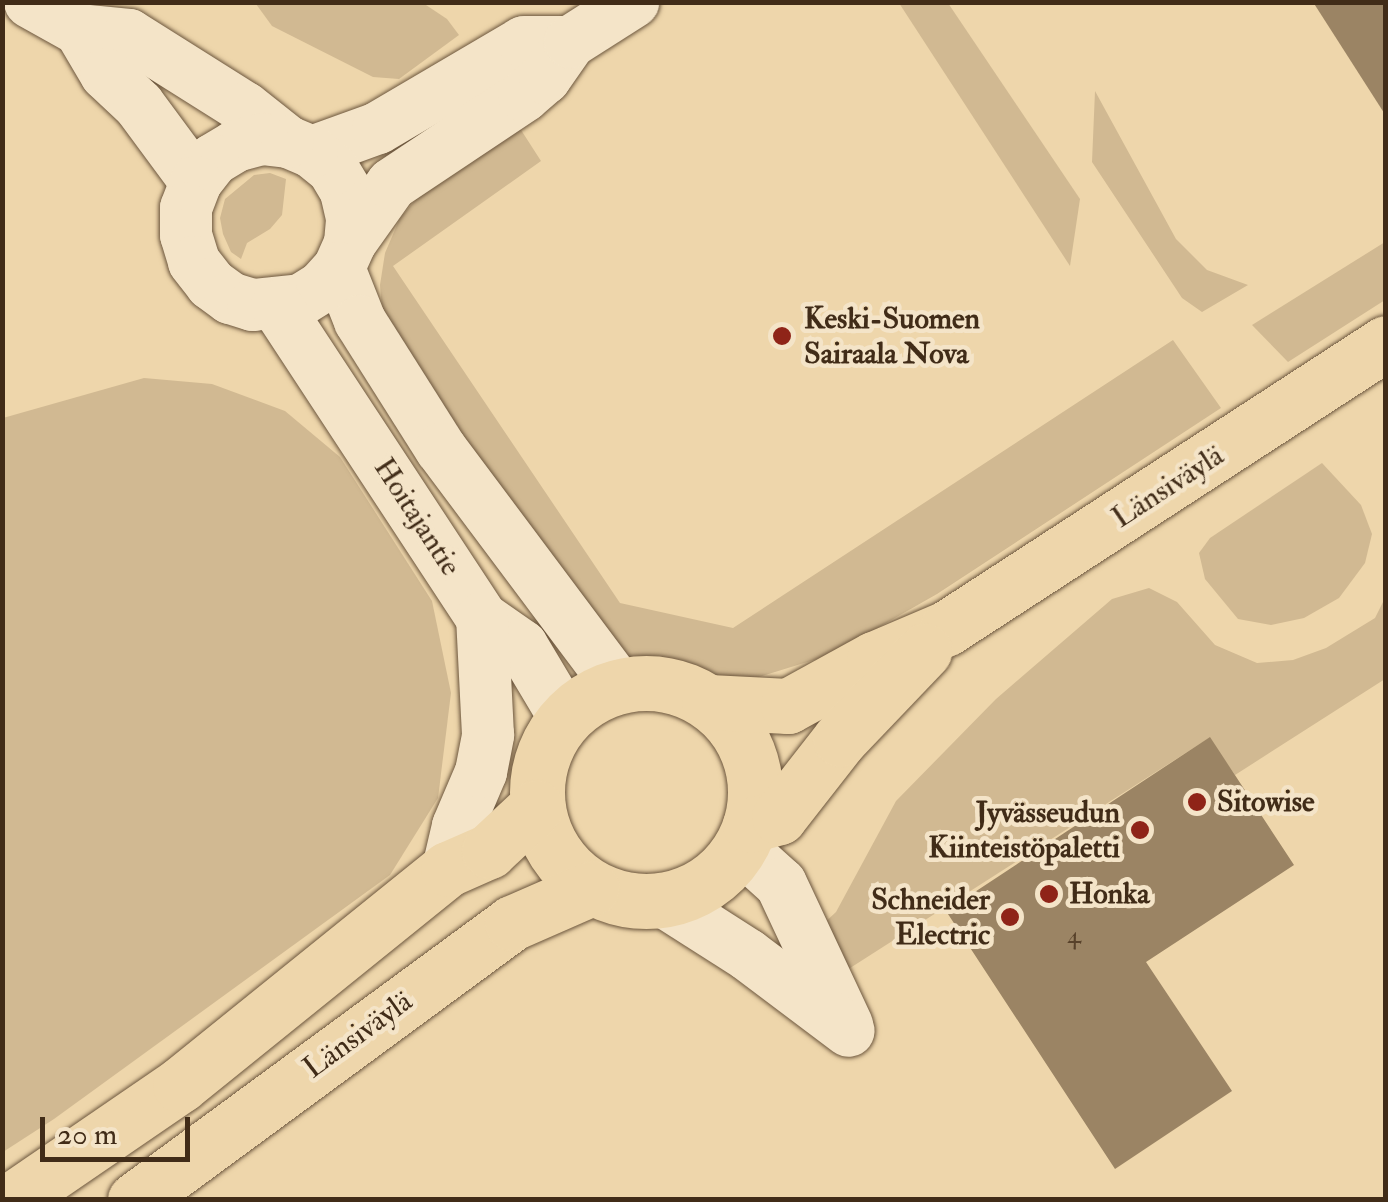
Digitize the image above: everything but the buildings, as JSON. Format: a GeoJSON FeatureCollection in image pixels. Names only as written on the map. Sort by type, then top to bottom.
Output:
{"type":"FeatureCollection","features":[{"type":"Feature","properties":{"kind":"main road","name":"Länsiväylä"},"geometry":{"type":"LineString","coordinates":[[710,702],[788,706],[874,659],[948,628],[1386,342]]}},
{"type":"Feature","properties":{"kind":"main road","name":"Länsiväylä"},"geometry":{"type":"LineString","coordinates":[[745,836],[779,816],[840,739],[948,628]]}},
{"type":"Feature","properties":{"kind":"main road"},"geometry":{"type":"LineString","coordinates":[[666,684],[710,702],[740,735],[750,756],[755,802],[745,836],[707,882],[662,900],[638,901],[592,888],[554,852],[536,807],[542,758],[564,718],[589,698],[618,686],[666,684]]}},
{"type":"Feature","properties":{"kind":"main road"},"geometry":{"type":"LineString","coordinates":[[12,1198],[180,1085],[448,869],[488,852],[536,807]]}},
{"type":"Feature","properties":{"kind":"main road","name":"Länsiväylä"},"geometry":{"type":"LineString","coordinates":[[135,1200],[512,923],[592,888]]}},
{"type":"Feature","properties":{"kind":"street"},"geometry":{"type":"LineString","coordinates":[[30,2],[80,30],[129,35],[333,169],[346,191],[352,218],[345,255]]}},
{"type":"Feature","properties":{"kind":"street"},"geometry":{"type":"LineString","coordinates":[[558,22],[545,78],[392,184],[322,288],[301,300],[278,306],[230,298],[211,284],[194,262],[186,235],[186,208],[196,182],[213,160],[236,146],[262,140],[300,147],[378,128],[558,22],[634,2]]}},
{"type":"Feature","properties":{"kind":"street"},"geometry":{"type":"LineString","coordinates":[[80,30],[106,74],[139,105],[196,182]]}},
{"type":"Feature","properties":{"kind":"street","name":"Hoitajantie"},"geometry":{"type":"LineString","coordinates":[[345,255],[360,321],[441,449],[618,686]]}},
{"type":"Feature","properties":{"kind":"street","name":"Hoitajantie"},"geometry":{"type":"LineString","coordinates":[[278,306],[482,618],[522,646],[564,718]]}},
{"type":"Feature","properties":{"kind":"street"},"geometry":{"type":"LineString","coordinates":[[448,869],[458,826],[481,772],[488,735],[482,618]]}},
{"type":"Feature","properties":{"kind":"street"},"geometry":{"type":"LineString","coordinates":[[662,900],[748,955],[850,1031],[782,884],[745,836]]}},
{"type":"Feature","properties":{"kind":"shaded area"},"geometry":{"type":"Polygon","coordinates":[[[423,3],[447,19],[459,35],[399,79],[373,77],[272,26],[256,4],[423,3]]]}},
{"type":"Feature","properties":{"kind":"shaded area"},"geometry":{"type":"Polygon","coordinates":[[[899,3],[948,3],[1080,199],[1070,266],[899,3]]]}},
{"type":"Feature","properties":{"kind":"shaded area"},"geometry":{"type":"Polygon","coordinates":[[[1095,91],[1176,239],[1207,270],[1248,285],[1202,312],[1182,298],[1092,162],[1095,91]]]}},
{"type":"Feature","properties":{"kind":"shaded area"},"geometry":{"type":"Polygon","coordinates":[[[514,119],[541,161],[393,266],[620,603],[733,628],[1173,340],[1221,408],[937,594],[830,655],[759,677],[700,677],[645,664],[616,652],[576,616],[383,320],[380,285],[385,253],[400,218],[424,190],[514,119]]]}},
{"type":"Feature","properties":{"kind":"shaded area"},"geometry":{"type":"Polygon","coordinates":[[[270,173],[286,179],[282,215],[270,229],[247,243],[241,259],[231,252],[223,234],[220,218],[225,199],[254,175],[270,173]]]}},
{"type":"Feature","properties":{"kind":"shaded area"},"geometry":{"type":"Polygon","coordinates":[[[1385,242],[1385,300],[1288,362],[1252,325],[1385,242]]]}},
{"type":"Feature","properties":{"kind":"shaded area"},"geometry":{"type":"Polygon","coordinates":[[[144,378],[212,384],[285,411],[340,457],[432,601],[451,693],[438,798],[390,875],[3,1152],[3,418],[144,378]]]}},
{"type":"Feature","properties":{"kind":"shaded area"},"geometry":{"type":"Polygon","coordinates":[[[1322,463],[1361,505],[1372,534],[1365,563],[1339,598],[1304,618],[1271,625],[1238,619],[1205,579],[1199,553],[1210,538],[1322,463]]]}},
{"type":"Feature","properties":{"kind":"shaded area"},"geometry":{"type":"Polygon","coordinates":[[[1149,588],[1177,602],[1215,645],[1257,663],[1293,660],[1326,648],[1375,618],[1385,598],[1385,679],[1235,775],[1209,738],[847,970],[822,925],[836,912],[896,801],[996,699],[1112,599],[1149,588]]]}},
{"type":"Feature","properties":{"kind":"place","name":"Keski-Suomen Sairaala Nova"},"geometry":{"type":"Point","coordinates":[782,336]}},
{"type":"Feature","properties":{"kind":"place","name":"Sitowise"},"geometry":{"type":"Point","coordinates":[1197,802]}},
{"type":"Feature","properties":{"kind":"place","name":"Jyvässeudun Kiinteistöpaletti"},"geometry":{"type":"Point","coordinates":[1140,830]}},
{"type":"Feature","properties":{"kind":"place","name":"Honka"},"geometry":{"type":"Point","coordinates":[1049,894]}},
{"type":"Feature","properties":{"kind":"place","name":"Schneider Electric"},"geometry":{"type":"Point","coordinates":[1010,917]}}]}
